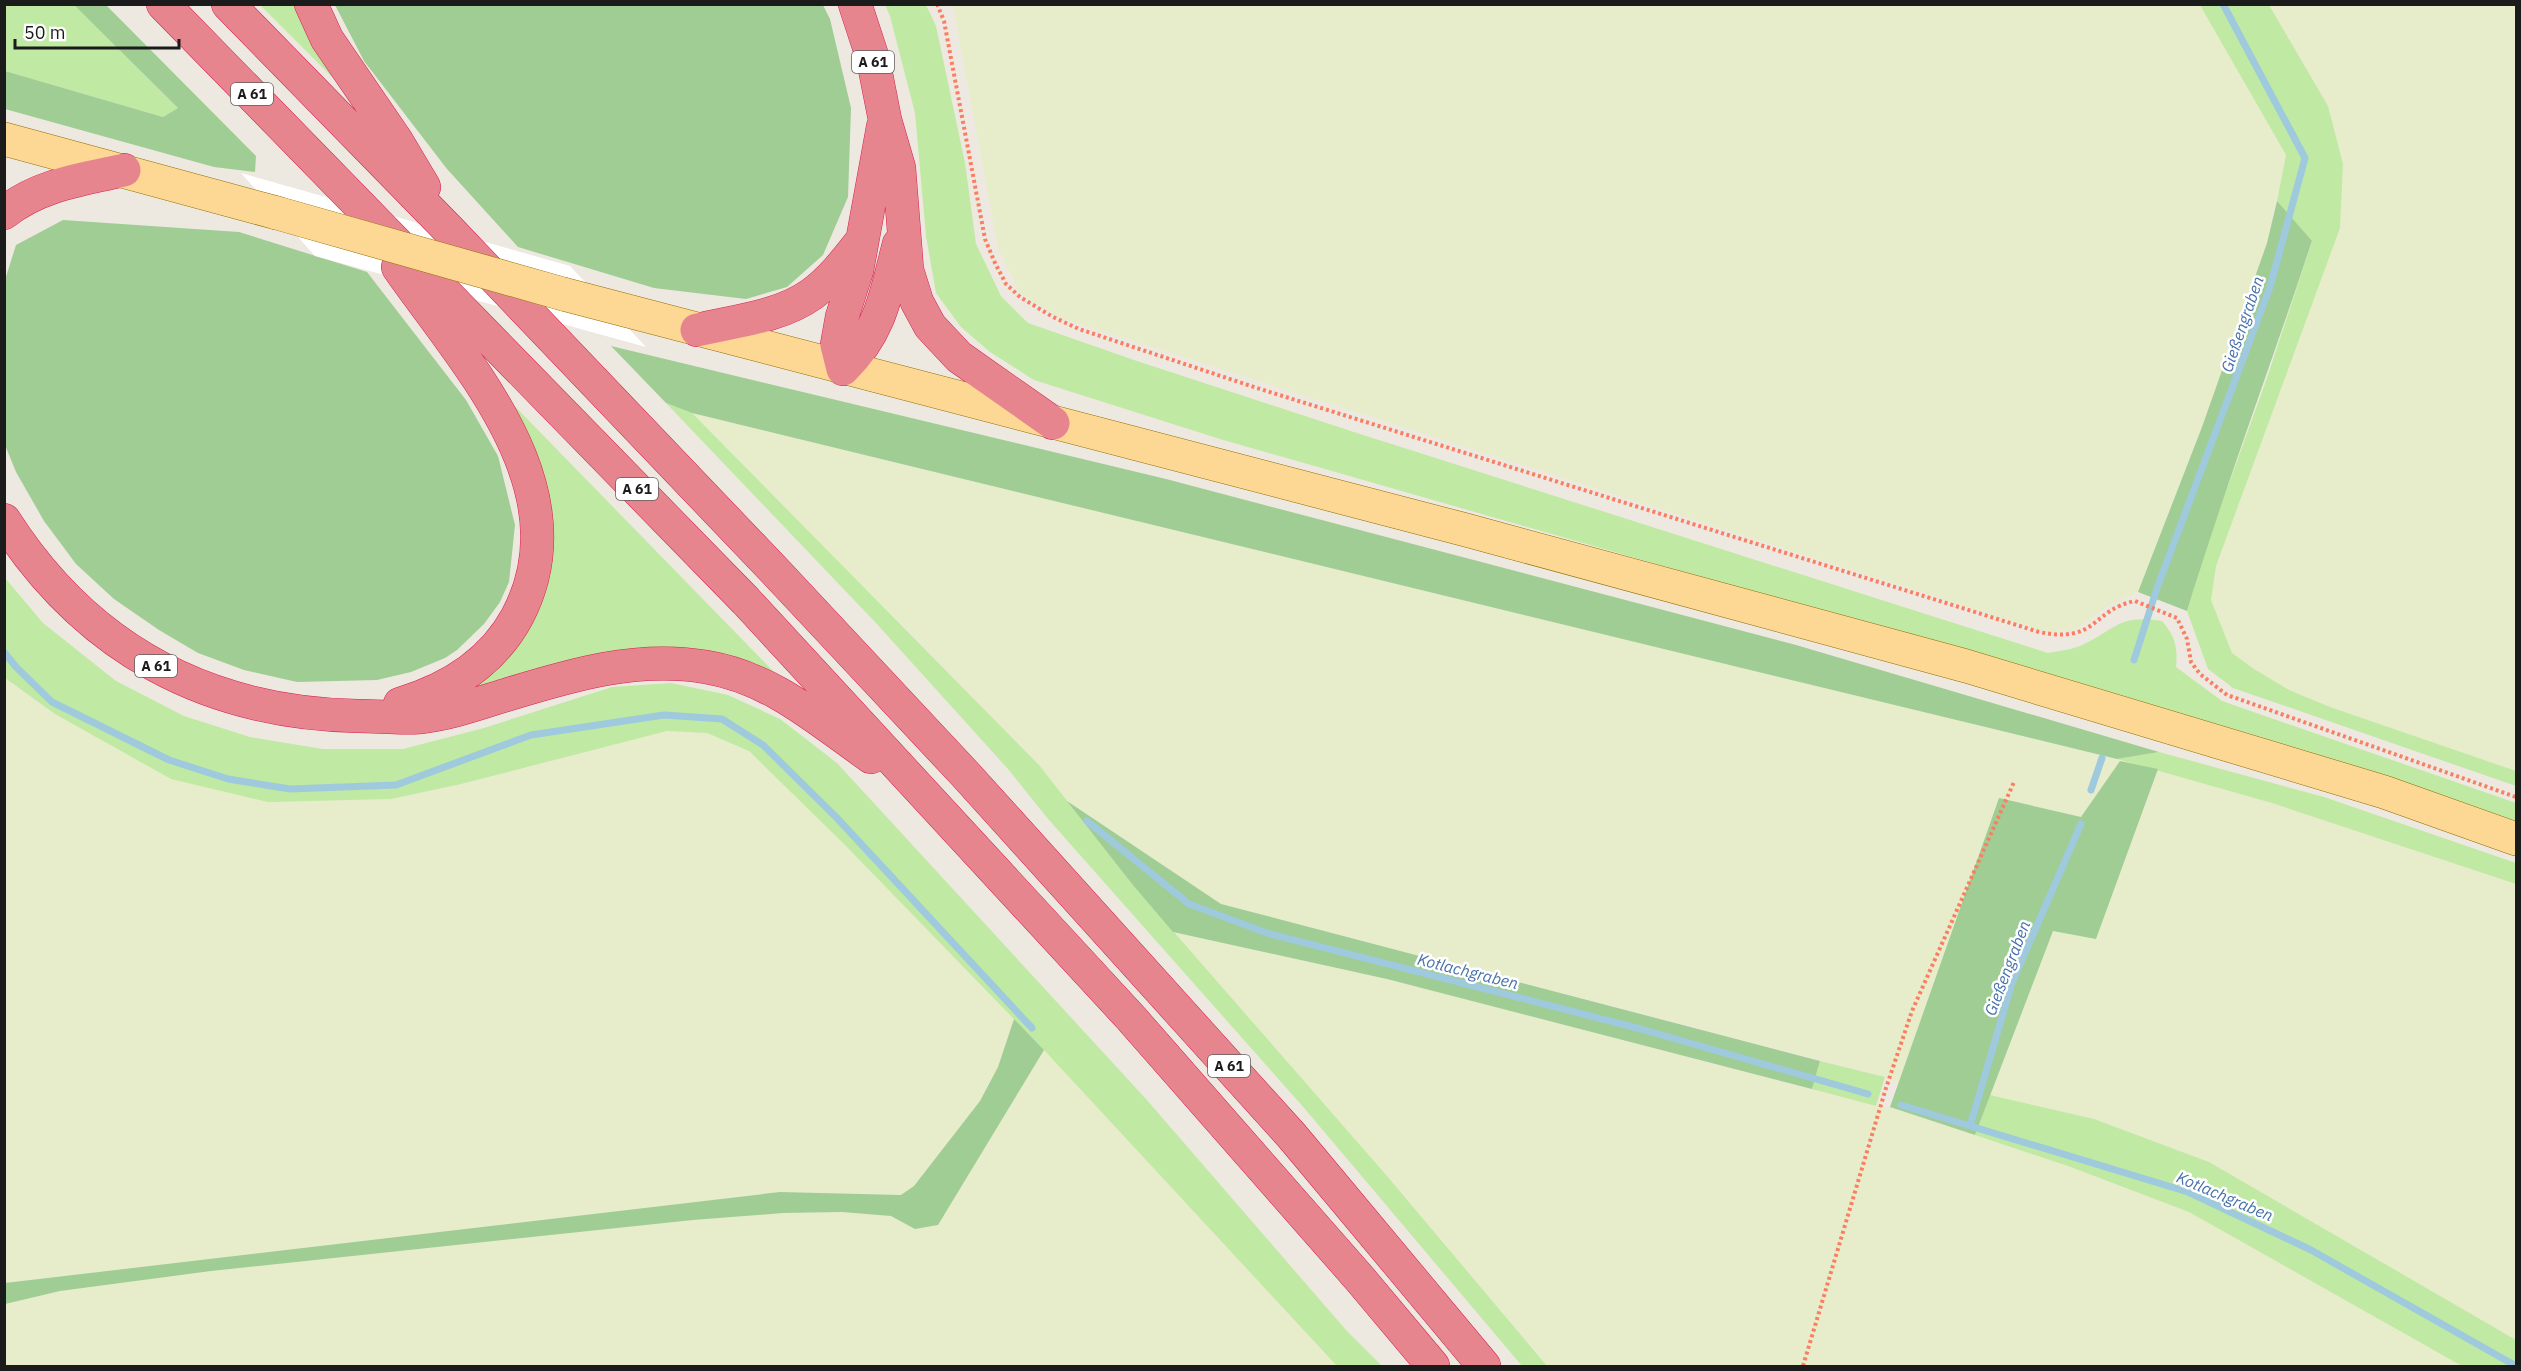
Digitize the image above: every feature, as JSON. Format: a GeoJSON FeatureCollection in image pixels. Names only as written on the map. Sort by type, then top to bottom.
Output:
{"type":"FeatureCollection","features":[{"type":"Feature","properties":{"kind":"highway","name":"A 61"},"geometry":{"type":"LineString","coordinates":[[163,4],[746,601],[1209,1107],[1433,1366]]}},
{"type":"Feature","properties":{"kind":"highway","name":"A 61"},"geometry":{"type":"LineString","coordinates":[[228,4],[451,232],[806,604],[1129,954],[1292,1136],[1484,1366]]}},
{"type":"Feature","properties":{"kind":"highway","name":"A 61"},"geometry":{"type":"LineString","coordinates":[[311,4],[327,39],[396,140],[451,232]]}},
{"type":"Feature","properties":{"kind":"highway","name":"A 61"},"geometry":{"type":"LineString","coordinates":[[855,4],[873,59],[885,120],[898,168],[907,270],[917,302],[930,326],[960,357],[1053,423]]}},
{"type":"Feature","properties":{"kind":"highway","name":"A 61"},"geometry":{"type":"LineString","coordinates":[[843,369],[837,345],[842,317],[857,270],[885,120]]}},
{"type":"Feature","properties":{"kind":"highway"},"geometry":{"type":"LineString","coordinates":[[4,213],[28,197],[56,185],[124,170]]}},
{"type":"Feature","properties":{"kind":"highway","name":"A 61"},"geometry":{"type":"LineString","coordinates":[[340,184],[473,371],[501,415],[526,470],[533,498],[537,532],[534,566],[528,593],[513,624],[486,658],[455,682],[433,694],[360,716]]}},
{"type":"Feature","properties":{"kind":"highway","name":"A 61"},"geometry":{"type":"LineString","coordinates":[[843,369],[860,352],[875,328],[903,230]]}},
{"type":"Feature","properties":{"kind":"highway","name":"A 61"},"geometry":{"type":"LineString","coordinates":[[697,330],[769,314],[792,306],[813,293],[836,272],[861,241]]}},
{"type":"Feature","properties":{"kind":"highway","name":"A 61"},"geometry":{"type":"LineString","coordinates":[[4,520],[30,557],[69,602],[108,635],[148,662],[202,688],[261,706],[296,713],[421,717],[467,707],[551,681],[612,668],[660,663],[707,667],[736,674],[792,700],[928,798]]}},
{"type":"Feature","properties":{"kind":"main road"},"geometry":{"type":"LineString","coordinates":[[4,139],[124,170],[607,306],[1455,527],[1966,666],[2384,792],[2517,839]]}},
{"type":"Feature","properties":{"kind":"path"},"geometry":{"type":"LineString","coordinates":[[937,4],[944,21],[985,238],[1006,284],[1020,297],[1053,317],[1079,328],[1257,388],[2039,632],[2055,636],[2080,633],[2116,608],[2135,601],[2177,618],[2187,639],[2191,662],[2200,674],[2227,695],[2517,797]]}},
{"type":"Feature","properties":{"kind":"path"},"geometry":{"type":"LineString","coordinates":[[1803,1366],[1886,1088],[1912,1011],[2014,782]]}},
{"type":"Feature","properties":{"kind":"green space"},"geometry":{"type":"Polygon","coordinates":[[[4,5],[74,5],[178,108],[163,117],[5,71],[4,5]]]}},
{"type":"Feature","properties":{"kind":"green space"},"geometry":{"type":"Polygon","coordinates":[[[74,5],[106,5],[256,156],[255,172],[214,167],[5,109],[5,71],[163,117],[178,108],[74,5]]]}},
{"type":"Feature","properties":{"kind":"green space"},"geometry":{"type":"Polygon","coordinates":[[[260,5],[302,5],[335,77],[333,78],[260,5]]]}},
{"type":"Feature","properties":{"kind":"green space"},"geometry":{"type":"Polygon","coordinates":[[[335,5],[823,5],[830,19],[851,108],[848,197],[823,255],[787,287],[746,299],[654,288],[518,247],[447,169],[364,61],[335,5]]]}},
{"type":"Feature","properties":{"kind":"green space"},"geometry":{"type":"Polygon","coordinates":[[[885,5],[926,5],[936,26],[965,163],[976,244],[1001,296],[1028,323],[1360,434],[2048,653],[2080,646],[2126,622],[2147,619],[2162,621],[2175,642],[2176,667],[2222,701],[2516,803],[2516,826],[2257,736],[1220,439],[1034,380],[990,352],[961,327],[936,293],[926,236],[915,113],[890,16],[885,5]]]}},
{"type":"Feature","properties":{"kind":"green space"},"geometry":{"type":"Polygon","coordinates":[[[953,5],[2200,5],[2286,155],[2267,243],[2202,427],[2138,592],[2108,606],[2075,630],[2046,632],[1061,318],[1020,293],[998,248],[953,5]]]}},
{"type":"Feature","properties":{"kind":"green space"},"geometry":{"type":"Polygon","coordinates":[[[2200,5],[2269,5],[2328,106],[2343,164],[2340,228],[2216,566],[2211,600],[2232,653],[2289,690],[2330,707],[2516,771],[2516,786],[2233,688],[2208,669],[2187,611],[2210,536],[2267,378],[2312,242],[2277,201],[2286,155],[2200,5]]]}},
{"type":"Feature","properties":{"kind":"green space"},"geometry":{"type":"Polygon","coordinates":[[[2269,5],[2516,5],[2516,771],[2330,707],[2288,690],[2232,653],[2211,600],[2216,566],[2340,228],[2343,164],[2328,106],[2269,5]]]}},
{"type":"Feature","properties":{"kind":"green space"},"geometry":{"type":"Polygon","coordinates":[[[2277,201],[2312,241],[2187,611],[2138,592],[2202,427],[2267,243],[2277,201]]]}},
{"type":"Feature","properties":{"kind":"green space"},"geometry":{"type":"Polygon","coordinates":[[[63,220],[239,232],[367,272],[466,400],[498,456],[515,525],[509,582],[500,602],[484,624],[457,650],[445,658],[411,672],[377,680],[297,682],[244,670],[198,653],[114,599],[76,564],[44,521],[16,472],[5,445],[5,280],[16,245],[63,220]]]}},
{"type":"Feature","properties":{"kind":"green space"},"geometry":{"type":"Polygon","coordinates":[[[611,346],[1166,479],[1796,645],[2159,752],[2117,759],[692,413],[666,403],[611,346]]]}},
{"type":"Feature","properties":{"kind":"green space"},"geometry":{"type":"Polygon","coordinates":[[[499,390],[773,671],[464,691],[535,607],[499,390]]]}},
{"type":"Feature","properties":{"kind":"green space"},"geometry":{"type":"Polygon","coordinates":[[[666,403],[692,413],[1039,765],[1132,884],[1387,1176],[1547,1366],[1522,1366],[1305,1109],[1049,820],[1008,769],[876,623],[666,403]]]}},
{"type":"Feature","properties":{"kind":"green space"},"geometry":{"type":"Polygon","coordinates":[[[692,413],[2120,761],[2081,817],[1999,799],[1899,1083],[1885,1077],[1221,904],[1067,801],[1039,765],[692,413]]]}},
{"type":"Feature","properties":{"kind":"green space"},"geometry":{"type":"Polygon","coordinates":[[[5,578],[43,623],[116,681],[184,716],[250,737],[323,749],[403,749],[484,728],[612,687],[671,683],[728,695],[780,719],[837,763],[1146,1099],[1346,1330],[1382,1366],[1337,1366],[1044,1050],[844,844],[749,751],[707,733],[667,731],[461,784],[391,799],[268,802],[171,779],[55,714],[5,678],[5,578]]]}},
{"type":"Feature","properties":{"kind":"green space"},"geometry":{"type":"Polygon","coordinates":[[[4,678],[55,714],[171,779],[391,799],[461,784],[667,731],[707,733],[749,751],[844,844],[1014,1019],[998,1067],[980,1101],[914,1186],[901,1195],[780,1192],[5,1283],[4,678]]]}},
{"type":"Feature","properties":{"kind":"green space"},"geometry":{"type":"Polygon","coordinates":[[[2159,752],[2324,797],[2516,863],[2516,884],[2272,803],[2117,759],[2159,752]]]}},
{"type":"Feature","properties":{"kind":"green space"},"geometry":{"type":"Polygon","coordinates":[[[2120,761],[2158,769],[2096,939],[2053,931],[1975,1135],[1890,1107],[1999,798],[2081,817],[2120,761]]]}},
{"type":"Feature","properties":{"kind":"green space"},"geometry":{"type":"Polygon","coordinates":[[[2158,769],[2272,803],[2516,884],[2516,1340],[2209,1162],[2094,1119],[1990,1095],[2053,931],[2096,938],[2158,769]]]}},
{"type":"Feature","properties":{"kind":"green space"},"geometry":{"type":"Polygon","coordinates":[[[1067,801],[1221,904],[1820,1061],[1812,1089],[1387,979],[1173,932],[1067,801]]]}},
{"type":"Feature","properties":{"kind":"green space"},"geometry":{"type":"Polygon","coordinates":[[[1173,932],[1387,979],[1876,1106],[1890,1107],[2068,1166],[2189,1212],[2462,1366],[1547,1366],[1387,1176],[1173,932]]]}},
{"type":"Feature","properties":{"kind":"green space"},"geometry":{"type":"Polygon","coordinates":[[[1014,1019],[1044,1050],[938,1225],[915,1229],[891,1216],[842,1212],[783,1213],[693,1220],[211,1271],[60,1291],[5,1304],[5,1283],[780,1192],[901,1195],[914,1186],[980,1101],[998,1067],[1014,1019]]]}},
{"type":"Feature","properties":{"kind":"green space"},"geometry":{"type":"Polygon","coordinates":[[[1044,1050],[1337,1366],[5,1366],[4,1304],[60,1291],[211,1271],[693,1220],[783,1213],[842,1212],[891,1216],[915,1229],[1019,1089],[1044,1050]]]}},
{"type":"Feature","properties":{"kind":"green space"},"geometry":{"type":"Polygon","coordinates":[[[1820,1061],[1885,1077],[1876,1106],[1812,1089],[1820,1061]]]}},
{"type":"Feature","properties":{"kind":"green space"},"geometry":{"type":"Polygon","coordinates":[[[1990,1095],[2094,1119],[2209,1162],[2516,1340],[2516,1366],[2462,1366],[2189,1212],[2068,1166],[1975,1135],[1990,1095]]]}},
{"type":"Feature","properties":{"kind":"pier"},"geometry":{"type":"Polygon","coordinates":[[[241,173],[570,266],[646,347],[315,256],[241,173]]]}},
{"type":"Feature","properties":{"kind":"waterway","name":"Gießengraben"},"geometry":{"type":"LineString","coordinates":[[2134,660],[2157,588],[2270,287],[2305,158],[2223,4]]}},
{"type":"Feature","properties":{"kind":"waterway"},"geometry":{"type":"LineString","coordinates":[[4,652],[52,702],[169,760],[228,779],[290,789],[396,785],[531,735],[664,715],[722,719],[763,745],[836,817],[1032,1028]]}},
{"type":"Feature","properties":{"kind":"waterway","name":"Gießengraben"},"geometry":{"type":"LineString","coordinates":[[2091,790],[2102,758]]}},
{"type":"Feature","properties":{"kind":"waterway","name":"Kotlachgraben"},"geometry":{"type":"LineString","coordinates":[[1087,821],[1189,904],[1267,933],[1641,1029],[1868,1094]]}},
{"type":"Feature","properties":{"kind":"waterway","name":"Gießengraben"},"geometry":{"type":"LineString","coordinates":[[1970,1126],[2012,983],[2081,824]]}},
{"type":"Feature","properties":{"kind":"waterway","name":"Kotlachgraben"},"geometry":{"type":"LineString","coordinates":[[1901,1105],[2188,1192],[2311,1250],[2516,1366]]}}]}
